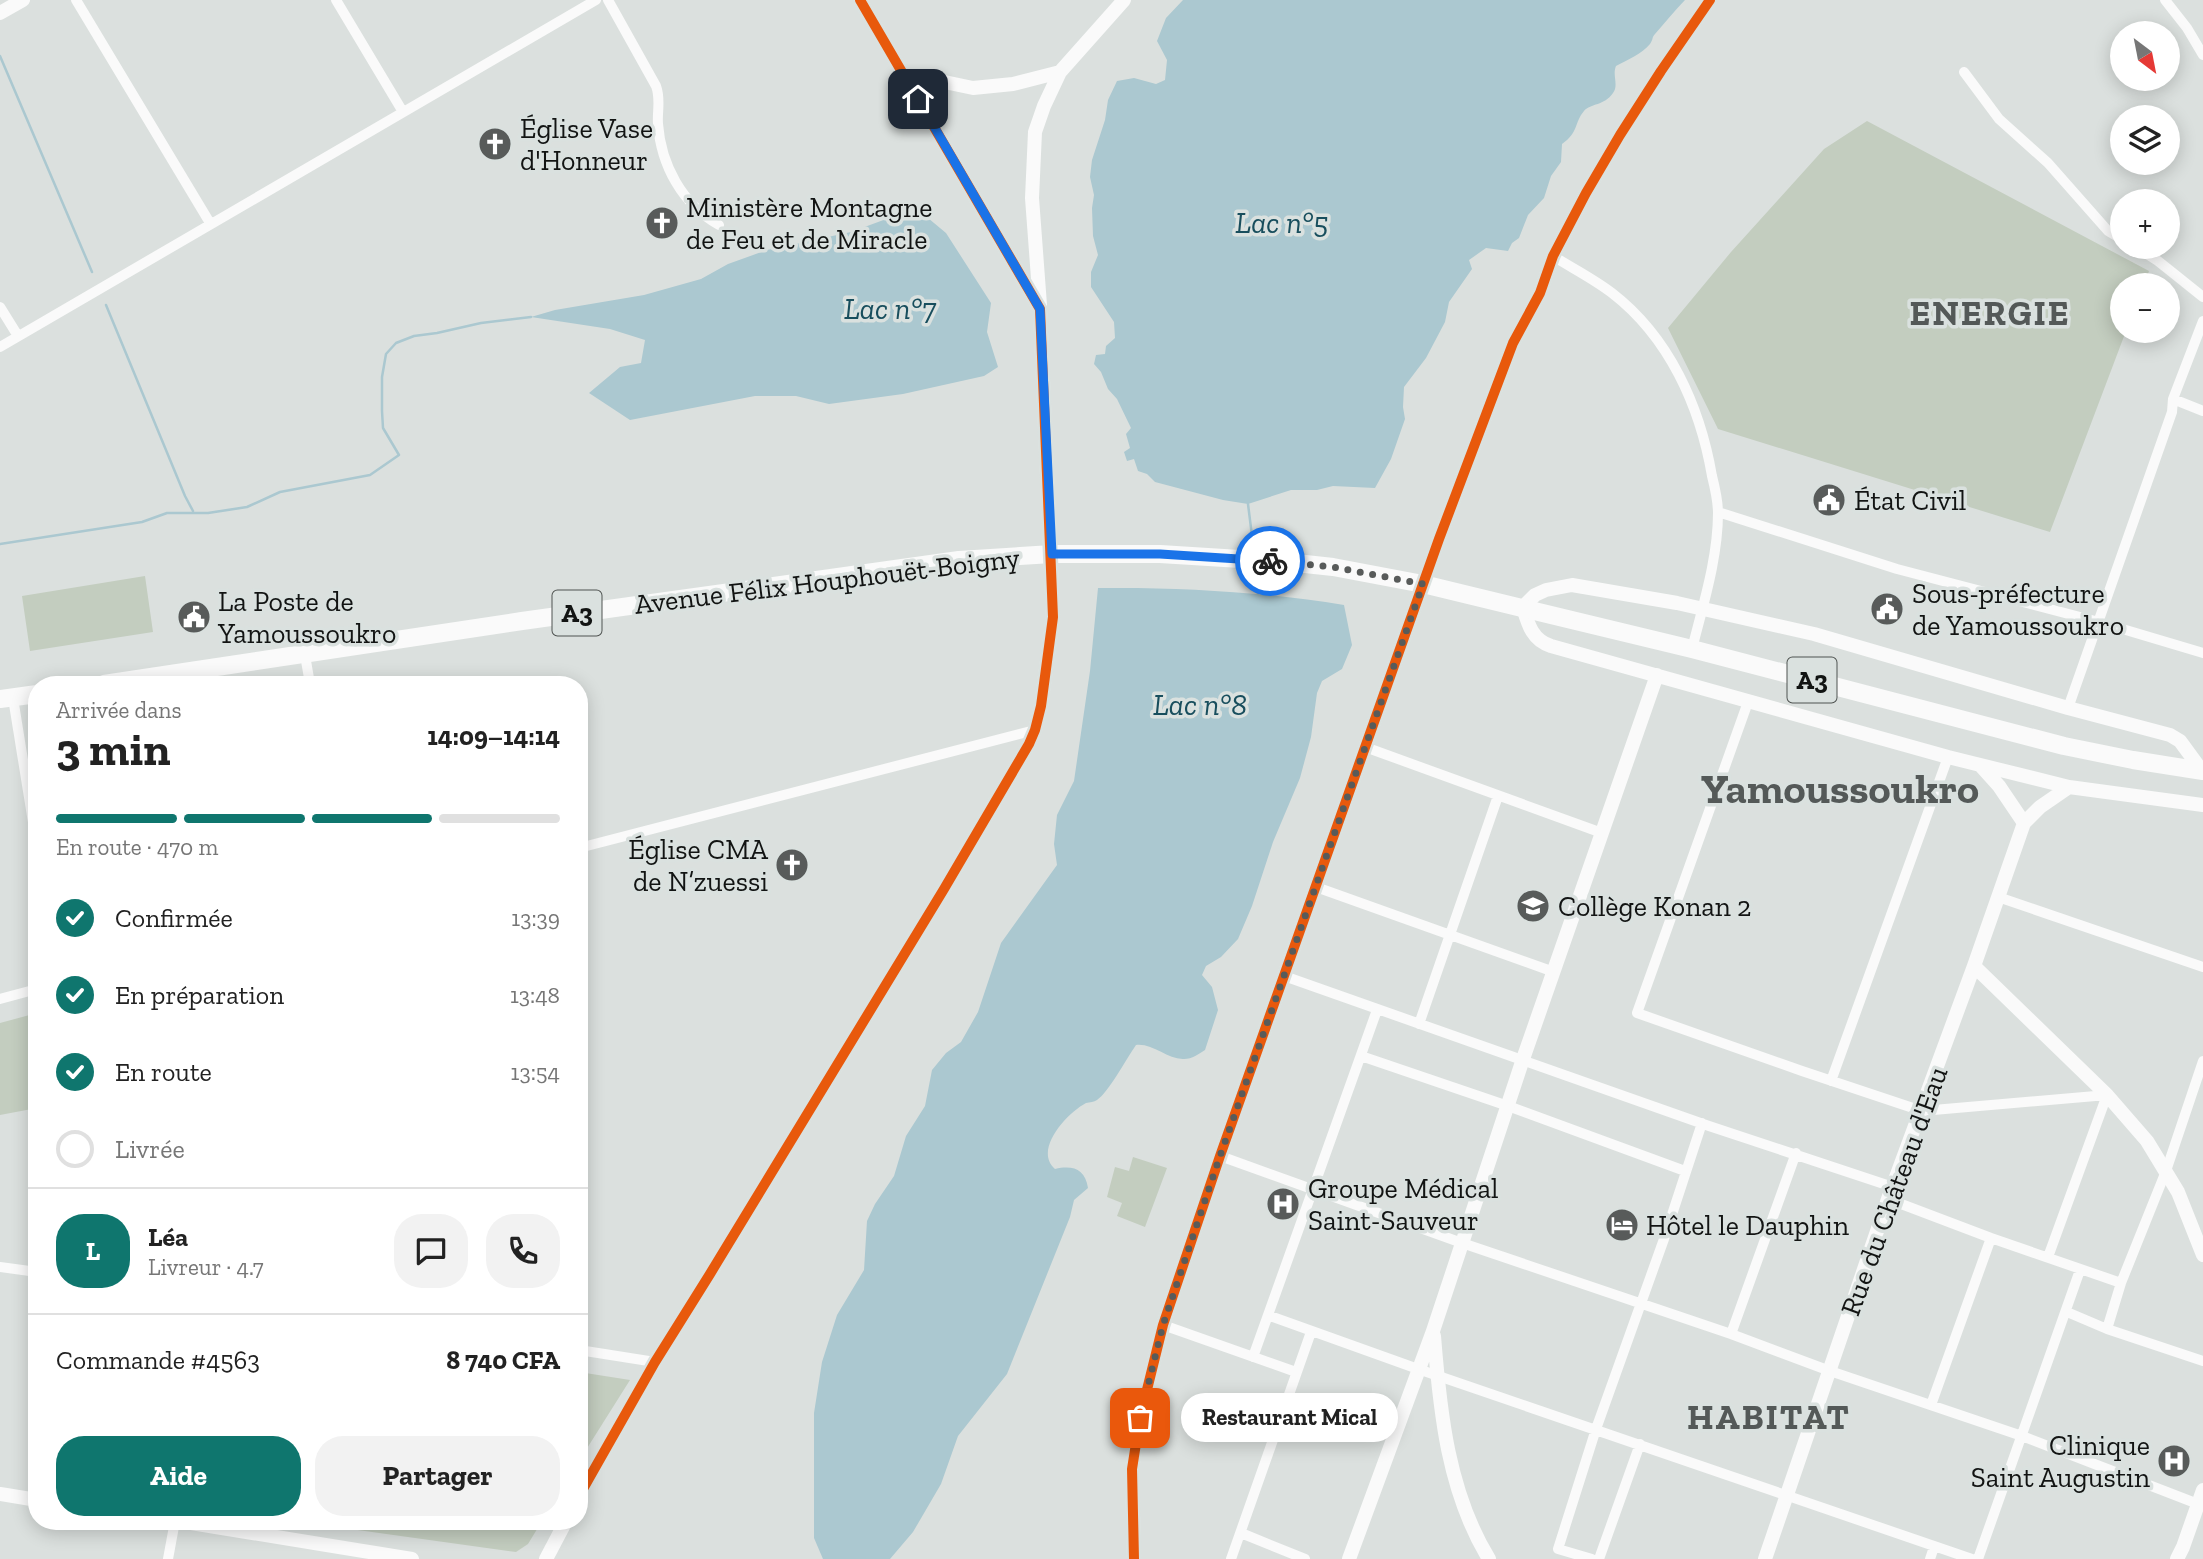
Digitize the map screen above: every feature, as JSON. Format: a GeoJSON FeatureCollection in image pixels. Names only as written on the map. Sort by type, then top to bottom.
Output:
{"type":"FeatureCollection","features":[{"type":"Feature","properties":{"kind":"highway","name":"Avenue Félix Houphouët-Boigny"},"geometry":{"type":"LineString","coordinates":[[159,676],[522,621],[959,560],[1052,554],[1160,554],[1333,567],[1423,584],[1692,649],[2064,746],[2202,771]]}},
{"type":"Feature","properties":{"kind":"highway"},"geometry":{"type":"LineString","coordinates":[[6,698],[28,695]]}},
{"type":"Feature","properties":{"kind":"street"},"geometry":{"type":"LineString","coordinates":[[0,13],[23,0]]}},
{"type":"Feature","properties":{"kind":"street"},"geometry":{"type":"LineString","coordinates":[[76,0],[211,223]]}},
{"type":"Feature","properties":{"kind":"street"},"geometry":{"type":"LineString","coordinates":[[336,0],[403,111]]}},
{"type":"Feature","properties":{"kind":"street"},"geometry":{"type":"LineString","coordinates":[[0,347],[596,0]]}},
{"type":"Feature","properties":{"kind":"street"},"geometry":{"type":"LineString","coordinates":[[608,0],[659,93],[658,128],[671,178],[698,210],[719,225]]}},
{"type":"Feature","properties":{"kind":"street"},"geometry":{"type":"LineString","coordinates":[[860,0],[1040,309]]}},
{"type":"Feature","properties":{"kind":"street"},"geometry":{"type":"LineString","coordinates":[[1134,1559],[1132,1469],[1143,1406],[1163,1325],[1220,1156],[1423,584],[1513,343],[1540,293],[1553,256],[1620,135],[1710,0]]}},
{"type":"Feature","properties":{"kind":"street"},"geometry":{"type":"LineString","coordinates":[[2165,0],[2187,27],[2203,55]]}},
{"type":"Feature","properties":{"kind":"street"},"geometry":{"type":"LineString","coordinates":[[588,1480],[655,1362],[937,901],[1035,730],[1048,663],[1053,617],[1040,309],[1033,231],[1032,158],[1035,132],[1060,72],[1119,2]]}},
{"type":"Feature","properties":{"kind":"street"},"geometry":{"type":"LineString","coordinates":[[906,78],[935,80],[973,88],[1013,84],[1060,72]]}},
{"type":"Feature","properties":{"kind":"street"},"geometry":{"type":"LineString","coordinates":[[1964,72],[1999,119],[2048,163],[2110,232]]}},
{"type":"Feature","properties":{"kind":"street"},"geometry":{"type":"LineString","coordinates":[[1553,256],[1618,298],[1648,329],[1686,387],[1705,439],[1718,512],[1714,554],[1692,649]]}},
{"type":"Feature","properties":{"kind":"street"},"geometry":{"type":"LineString","coordinates":[[2155,259],[2203,297]]}},
{"type":"Feature","properties":{"kind":"street"},"geometry":{"type":"LineString","coordinates":[[0,307],[18,336]]}},
{"type":"Feature","properties":{"kind":"street"},"geometry":{"type":"LineString","coordinates":[[2068,708],[2172,412],[2173,399],[2203,321]]}},
{"type":"Feature","properties":{"kind":"street"},"geometry":{"type":"LineString","coordinates":[[2173,399],[2203,411]]}},
{"type":"Feature","properties":{"kind":"street"},"geometry":{"type":"LineString","coordinates":[[1718,512],[1896,569],[2099,622],[2203,653]]}},
{"type":"Feature","properties":{"kind":"street"},"geometry":{"type":"LineString","coordinates":[[2202,771],[2180,741],[2170,735],[1814,634],[1702,608],[1572,585],[1546,590],[1523,607],[1529,626],[1543,643],[1948,757],[2069,787],[2203,805]]}},
{"type":"Feature","properties":{"kind":"street"},"geometry":{"type":"LineString","coordinates":[[305,655],[309,676]]}},
{"type":"Feature","properties":{"kind":"street"},"geometry":{"type":"LineString","coordinates":[[1349,1559],[1433,1331],[1523,1059],[1657,676]]}},
{"type":"Feature","properties":{"kind":"street"},"geometry":{"type":"LineString","coordinates":[[6,698],[28,804]]}},
{"type":"Feature","properties":{"kind":"street"},"geometry":{"type":"LineString","coordinates":[[1748,702],[1637,1013],[1922,1111],[2107,1095]]}},
{"type":"Feature","properties":{"kind":"street"},"geometry":{"type":"LineString","coordinates":[[588,846],[1035,730]]}},
{"type":"Feature","properties":{"kind":"street"},"geometry":{"type":"LineString","coordinates":[[1365,747],[1602,833]]}},
{"type":"Feature","properties":{"kind":"street"},"geometry":{"type":"LineString","coordinates":[[1831,1081],[1948,757]]}},
{"type":"Feature","properties":{"kind":"street"},"geometry":{"type":"LineString","coordinates":[[1980,765],[1994,779],[2024,823]]}},
{"type":"Feature","properties":{"kind":"street","name":"Rue du Château d'Eau"},"geometry":{"type":"LineString","coordinates":[[1765,1559],[1891,1193],[2024,823],[2040,807],[2069,787]]}},
{"type":"Feature","properties":{"kind":"street"},"geometry":{"type":"LineString","coordinates":[[1419,1024],[1498,796]]}},
{"type":"Feature","properties":{"kind":"street"},"geometry":{"type":"LineString","coordinates":[[1316,887],[1555,972]]}},
{"type":"Feature","properties":{"kind":"street"},"geometry":{"type":"LineString","coordinates":[[1998,897],[2203,967]]}},
{"type":"Feature","properties":{"kind":"street"},"geometry":{"type":"LineString","coordinates":[[1974,966],[2107,1095],[2147,1141],[2178,1192],[2203,1255]]}},
{"type":"Feature","properties":{"kind":"street"},"geometry":{"type":"LineString","coordinates":[[1284,976],[1702,1123],[1796,1153],[1991,1238],[2121,1283]]}},
{"type":"Feature","properties":{"kind":"street"},"geometry":{"type":"LineString","coordinates":[[0,999],[28,991]]}},
{"type":"Feature","properties":{"kind":"street"},"geometry":{"type":"LineString","coordinates":[[1253,1357],[1270,1316],[1377,1010]]}},
{"type":"Feature","properties":{"kind":"street"},"geometry":{"type":"LineString","coordinates":[[1361,1056],[1685,1171]]}},
{"type":"Feature","properties":{"kind":"street"},"geometry":{"type":"LineString","coordinates":[[2107,1329],[2121,1283],[2166,1171],[2202,1065]]}},
{"type":"Feature","properties":{"kind":"street"},"geometry":{"type":"LineString","coordinates":[[2048,1258],[2107,1095]]}},
{"type":"Feature","properties":{"kind":"street"},"geometry":{"type":"LineString","coordinates":[[1592,1559],[1558,1549],[1596,1429],[1702,1123]]}},
{"type":"Feature","properties":{"kind":"street"},"geometry":{"type":"LineString","coordinates":[[1731,1334],[1796,1153]]}},
{"type":"Feature","properties":{"kind":"street"},"geometry":{"type":"LineString","coordinates":[[1220,1156],[1462,1243],[2200,1497],[2180,1555]]}},
{"type":"Feature","properties":{"kind":"street"},"geometry":{"type":"LineString","coordinates":[[1931,1405],[1991,1238]]}},
{"type":"Feature","properties":{"kind":"street"},"geometry":{"type":"LineString","coordinates":[[0,1266],[28,1271]]}},
{"type":"Feature","properties":{"kind":"street"},"geometry":{"type":"LineString","coordinates":[[1978,1559],[2080,1270]]}},
{"type":"Feature","properties":{"kind":"street"},"geometry":{"type":"LineString","coordinates":[[2067,1312],[2107,1329],[2203,1361]]}},
{"type":"Feature","properties":{"kind":"street"},"geometry":{"type":"LineString","coordinates":[[1270,1316],[1972,1559]]}},
{"type":"Feature","properties":{"kind":"street"},"geometry":{"type":"LineString","coordinates":[[1163,1325],[1296,1372]]}},
{"type":"Feature","properties":{"kind":"street"},"geometry":{"type":"LineString","coordinates":[[1433,1331],[1441,1410],[1455,1481],[1469,1521],[1489,1559]]}},
{"type":"Feature","properties":{"kind":"street"},"geometry":{"type":"LineString","coordinates":[[1231,1559],[1311,1332]]}},
{"type":"Feature","properties":{"kind":"street"},"geometry":{"type":"LineString","coordinates":[[588,1351],[655,1362]]}},
{"type":"Feature","properties":{"kind":"street"},"geometry":{"type":"LineString","coordinates":[[1599,1559],[1640,1444]]}},
{"type":"Feature","properties":{"kind":"street"},"geometry":{"type":"LineString","coordinates":[[0,1494],[28,1499]]}},
{"type":"Feature","properties":{"kind":"street"},"geometry":{"type":"LineString","coordinates":[[169,1559],[175,1530]]}},
{"type":"Feature","properties":{"kind":"street"},"geometry":{"type":"LineString","coordinates":[[233,1530],[412,1559]]}},
{"type":"Feature","properties":{"kind":"street"},"geometry":{"type":"LineString","coordinates":[[546,1559],[561,1530]]}},
{"type":"Feature","properties":{"kind":"street"},"geometry":{"type":"LineString","coordinates":[[1241,1533],[1305,1559]]}},
{"type":"Feature","properties":{"kind":"street"},"geometry":{"type":"LineString","coordinates":[[1930,1559],[1934,1547]]}},
{"type":"Feature","properties":{"kind":"green space"},"geometry":{"type":"Polygon","coordinates":[[[1867,121],[2110,250],[2110,259],[2126,259],[2149,271],[2110,273],[2110,343],[2121,343],[2050,532],[1718,429],[1668,328],[1731,252],[1824,149],[1867,121]]]}},
{"type":"Feature","properties":{"kind":"green space"},"geometry":{"type":"Polygon","coordinates":[[[145,576],[153,632],[30,651],[22,596],[145,576]]]}},
{"type":"Feature","properties":{"kind":"green space"},"geometry":{"type":"Polygon","coordinates":[[[28,1015],[28,1110],[0,1115],[0,1023],[28,1015]]]}},
{"type":"Feature","properties":{"kind":"green space"},"geometry":{"type":"Polygon","coordinates":[[[1133,1157],[1167,1168],[1145,1227],[1117,1216],[1122,1203],[1107,1197],[1115,1167],[1129,1171],[1133,1157]]]}},
{"type":"Feature","properties":{"kind":"green space"},"geometry":{"type":"Polygon","coordinates":[[[588,1373],[630,1380],[588,1447],[588,1373]]]}},
{"type":"Feature","properties":{"kind":"green space"},"geometry":{"type":"Polygon","coordinates":[[[358,1530],[537,1530],[528,1544],[516,1552],[358,1530]]]}},
{"type":"Feature","properties":{"kind":"water","name":"Lac n°5"},"geometry":{"type":"Polygon","coordinates":[[[1183,0],[1685,0],[1655,34],[1647,48],[1616,66],[1613,93],[1602,102],[1587,108],[1581,115],[1574,131],[1562,144],[1561,162],[1551,176],[1544,198],[1528,215],[1519,238],[1512,243],[1508,251],[1486,248],[1469,260],[1472,269],[1449,302],[1445,322],[1426,358],[1404,387],[1405,419],[1391,459],[1375,488],[1333,486],[1317,490],[1291,490],[1248,504],[1155,482],[1147,474],[1138,471],[1134,459],[1127,461],[1124,452],[1130,448],[1126,434],[1131,428],[1117,399],[1094,364],[1096,355],[1105,354],[1106,346],[1115,338],[1114,322],[1091,287],[1091,272],[1098,255],[1093,236],[1094,195],[1090,177],[1092,160],[1105,120],[1108,100],[1117,81],[1134,78],[1156,84],[1165,80],[1167,60],[1157,41],[1166,18],[1183,0]]]}},
{"type":"Feature","properties":{"kind":"water","name":"Lac n°7"},"geometry":{"type":"Polygon","coordinates":[[[916,208],[946,233],[991,303],[987,332],[998,367],[984,376],[903,394],[829,404],[796,396],[755,396],[630,420],[589,393],[620,367],[641,363],[645,340],[610,329],[531,317],[555,310],[644,295],[701,279],[728,264],[767,250],[851,232],[916,208]]]}},
{"type":"Feature","properties":{"kind":"water","name":"Lac n°8"},"geometry":{"type":"Polygon","coordinates":[[[1098,588],[1221,591],[1344,605],[1352,645],[1342,669],[1322,681],[1317,693],[1311,737],[1300,778],[1273,842],[1238,939],[1221,957],[1206,966],[1202,975],[1212,987],[1218,1010],[1205,1050],[1190,1058],[1178,1059],[1148,1046],[1136,1045],[1101,1096],[1096,1101],[1078,1108],[1062,1123],[1050,1142],[1049,1161],[1055,1169],[1077,1170],[1084,1176],[1088,1188],[1074,1200],[1070,1217],[1007,1374],[958,1436],[941,1484],[913,1532],[890,1559],[823,1559],[814,1538],[814,1413],[822,1362],[837,1315],[864,1270],[867,1221],[894,1176],[906,1136],[925,1106],[932,1070],[946,1053],[961,1042],[978,1012],[1001,943],[1057,865],[1054,844],[1057,815],[1074,781],[1090,671],[1098,588]]]}},
{"type":"Feature","properties":{"kind":"waterway"},"geometry":{"type":"LineString","coordinates":[[0,56],[92,272]]}},
{"type":"Feature","properties":{"kind":"waterway"},"geometry":{"type":"LineString","coordinates":[[106,305],[193,511]]}},
{"type":"Feature","properties":{"kind":"waterway"},"geometry":{"type":"LineString","coordinates":[[0,544],[142,522],[167,513],[208,513],[247,507],[280,492],[370,475],[399,455],[383,428],[382,411],[382,377],[386,354],[396,343],[414,336],[481,323],[531,317]]}},
{"type":"Feature","properties":{"kind":"waterway"},"geometry":{"type":"LineString","coordinates":[[1248,504],[1254,552]]}},
{"type":"Feature","properties":{"kind":"waterway"},"geometry":{"type":"LineString","coordinates":[[1255,566],[1258,594]]}},
{"type":"Feature","properties":{"kind":"cycle path"},"geometry":{"type":"LineString","coordinates":[[588,1480],[655,1362],[944,889],[1029,744],[1041,706],[1053,617],[1040,309],[860,0]]}},
{"type":"Feature","properties":{"kind":"cycle path"},"geometry":{"type":"LineString","coordinates":[[1134,1559],[1132,1469],[1140,1418],[1163,1325],[1220,1156],[1439,539],[1513,343],[1540,293],[1553,256],[1620,135],[1710,0]]}},
{"type":"Feature","properties":{"kind":"way so far"},"geometry":{"type":"LineString","coordinates":[[1140,1418],[1163,1325],[1220,1156],[1423,584],[1333,567],[1270,561]]}},
{"type":"Feature","properties":{"kind":"place","name":"Église Vase d'Honneur"},"geometry":{"type":"Point","coordinates":[495,144]}},
{"type":"Feature","properties":{"kind":"place","name":"Ministère Montagne de Feu et de Miracle"},"geometry":{"type":"Point","coordinates":[662,223]}},
{"type":"Feature","properties":{"kind":"place","name":"État Civil"},"geometry":{"type":"Point","coordinates":[1829,500]}},
{"type":"Feature","properties":{"kind":"place","name":"Sous-préfecture de Yamoussoukro"},"geometry":{"type":"Point","coordinates":[1887,609]}},
{"type":"Feature","properties":{"kind":"place","name":"La Poste de Yamoussoukro"},"geometry":{"type":"Point","coordinates":[194,617]}},
{"type":"Feature","properties":{"kind":"place","name":"Église CMA de N’zuessi"},"geometry":{"type":"Point","coordinates":[792,865]}},
{"type":"Feature","properties":{"kind":"place","name":"Collège Konan 2"},"geometry":{"type":"Point","coordinates":[1533,906]}},
{"type":"Feature","properties":{"kind":"place","name":"Groupe Médical Saint-Sauveur"},"geometry":{"type":"Point","coordinates":[1283,1204]}},
{"type":"Feature","properties":{"kind":"place","name":"Hôtel le Dauphin"},"geometry":{"type":"Point","coordinates":[1622,1225]}},
{"type":"Feature","properties":{"kind":"place","name":"Restaurant Mical"},"geometry":{"type":"Point","coordinates":[1140,1418]}},
{"type":"Feature","properties":{"kind":"place","name":"Clinique Saint Augustin"},"geometry":{"type":"Point","coordinates":[2174,1461]}},
{"type":"Feature","properties":{"kind":"district","name":"ENERGIE"},"geometry":{"type":"Point","coordinates":[1990,313]}},
{"type":"Feature","properties":{"kind":"district","name":"Yamoussoukro"},"geometry":{"type":"Point","coordinates":[1840,788]}},
{"type":"Feature","properties":{"kind":"district","name":"HABITAT"},"geometry":{"type":"Point","coordinates":[1769,1417]}},
{"type":"Feature","properties":{"kind":"route"},"geometry":{"type":"LineString","coordinates":[[918,99],[1040,309],[1052,554],[1160,554],[1270,561]]}}]}
